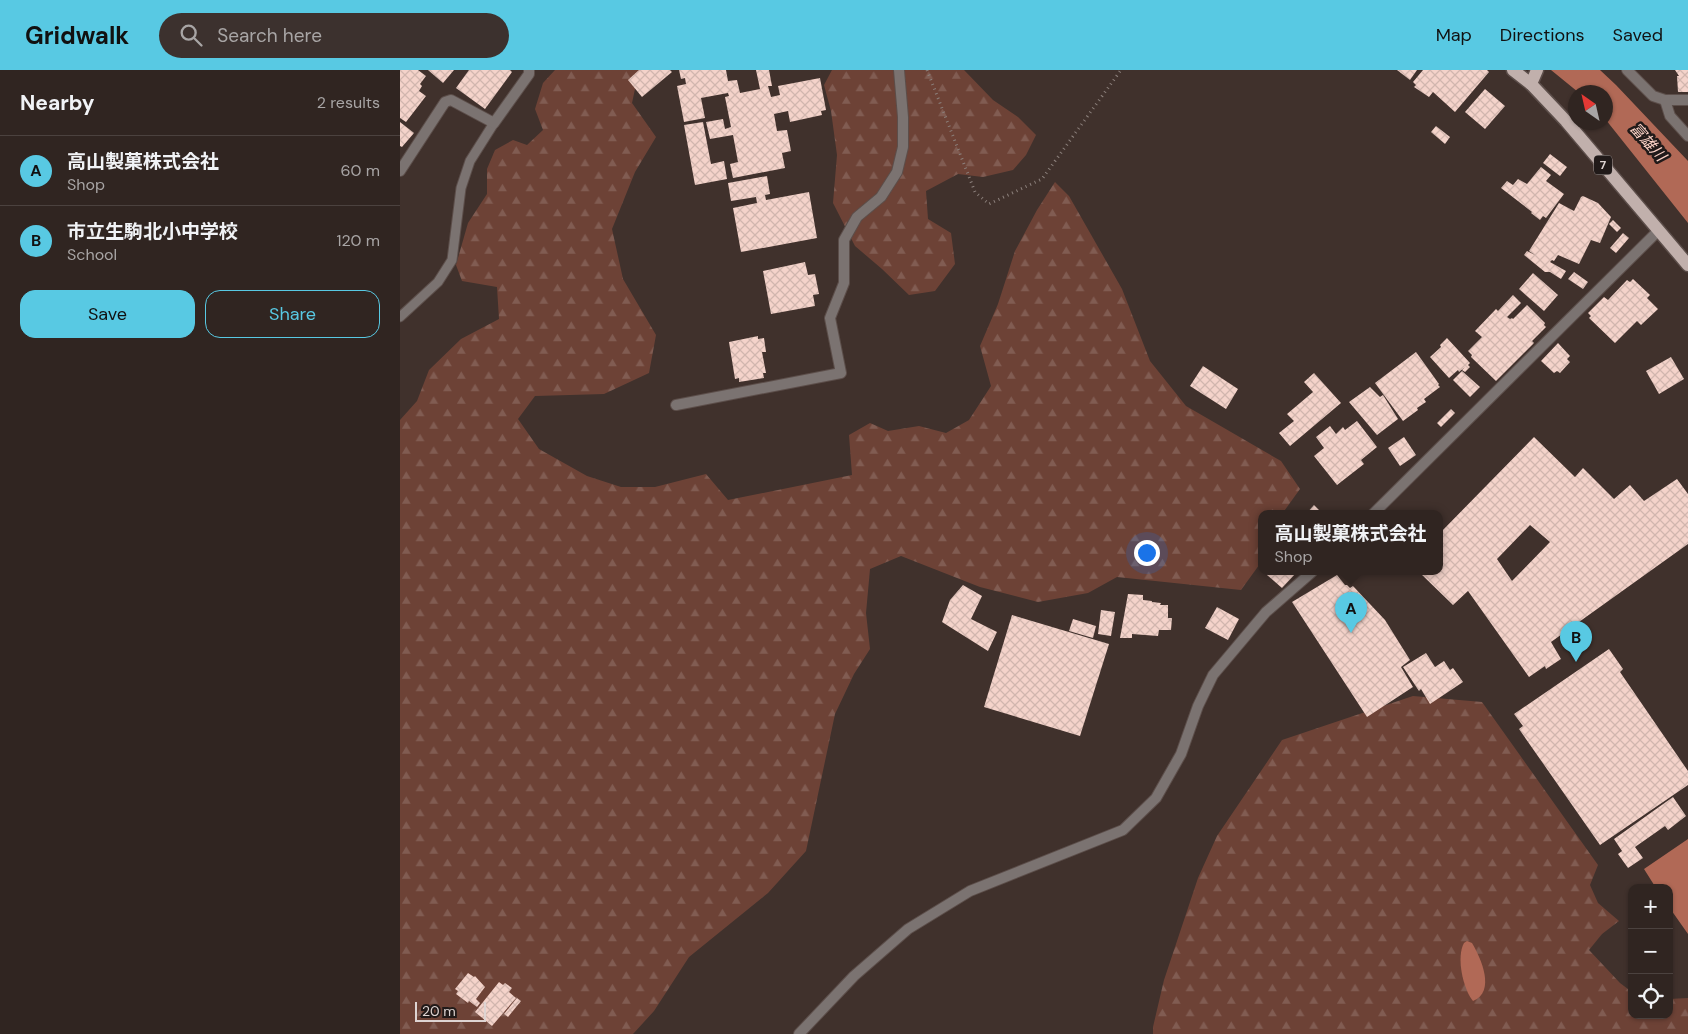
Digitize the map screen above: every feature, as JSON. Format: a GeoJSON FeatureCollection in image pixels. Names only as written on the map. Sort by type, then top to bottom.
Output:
{"type":"FeatureCollection","features":[{"type":"Feature","properties":{"kind":"main road","name":"7"},"geometry":{"type":"LineString","coordinates":[[1513,70],[1531,84],[1566,121],[1688,265]]}},
{"type":"Feature","properties":{"kind":"main road"},"geometry":{"type":"LineString","coordinates":[[1531,84],[1537,70]]}},
{"type":"Feature","properties":{"kind":"street"},"geometry":{"type":"LineString","coordinates":[[400,171],[446,102],[452,100],[494,123],[529,70]]}},
{"type":"Feature","properties":{"kind":"street"},"geometry":{"type":"LineString","coordinates":[[676,405],[841,373],[830,318],[844,283],[844,240],[857,217],[881,197],[897,172],[903,147],[904,117],[899,70]]}},
{"type":"Feature","properties":{"kind":"street"},"geometry":{"type":"LineString","coordinates":[[1627,70],[1654,96],[1665,100],[1688,100]]}},
{"type":"Feature","properties":{"kind":"street"},"geometry":{"type":"LineString","coordinates":[[1665,100],[1670,116],[1688,136]]}},
{"type":"Feature","properties":{"kind":"street"},"geometry":{"type":"LineString","coordinates":[[1378,510],[1659,230]]}},
{"type":"Feature","properties":{"kind":"street"},"geometry":{"type":"LineString","coordinates":[[799,1034],[854,976],[908,929],[970,892],[1122,830],[1156,798],[1165,783],[1181,754],[1198,706],[1213,675],[1266,612],[1309,575]]}},
{"type":"Feature","properties":{"kind":"lane"},"geometry":{"type":"LineString","coordinates":[[400,316],[438,282],[452,260],[461,188],[470,161],[494,123]]}},
{"type":"Feature","properties":{"kind":"path"},"geometry":{"type":"LineString","coordinates":[[927,70],[975,192],[989,204],[1042,179],[1121,70]]}},
{"type":"Feature","properties":{"kind":"green space"},"geometry":{"type":"Polygon","coordinates":[[[555,70],[639,70],[632,103],[656,137],[635,172],[612,229],[623,279],[656,335],[649,373],[604,394],[535,396],[518,419],[539,449],[587,476],[621,487],[655,487],[706,474],[728,500],[852,475],[849,435],[870,423],[888,431],[919,426],[946,433],[969,420],[991,386],[980,346],[998,304],[1015,251],[1037,210],[1055,182],[1069,196],[1122,289],[1150,361],[1186,406],[1281,461],[1300,489],[1285,510],[1258,510],[1258,567],[1241,590],[1117,577],[1088,593],[1038,602],[980,587],[901,556],[870,569],[866,613],[870,649],[854,674],[835,714],[806,851],[768,893],[689,957],[654,1011],[633,1034],[400,1034],[400,420],[417,401],[429,370],[461,339],[499,319],[497,287],[462,281],[456,265],[468,223],[487,194],[487,169],[495,150],[513,140],[527,145],[543,130],[535,109],[543,83],[555,70]]]}},
{"type":"Feature","properties":{"kind":"green space"},"geometry":{"type":"Polygon","coordinates":[[[832,70],[964,70],[993,100],[1018,117],[1036,135],[1026,155],[1013,170],[983,177],[958,174],[926,191],[928,219],[951,233],[955,264],[935,291],[909,295],[855,246],[833,203],[837,155],[831,111],[824,85],[832,70]]]}},
{"type":"Feature","properties":{"kind":"green space"},"geometry":{"type":"Polygon","coordinates":[[[1413,696],[1482,702],[1598,865],[1590,885],[1598,903],[1619,921],[1602,934],[1589,950],[1628,989],[1628,1019],[1673,1019],[1673,999],[1688,998],[1688,1034],[1153,1034],[1164,980],[1198,878],[1217,836],[1282,740],[1413,696]]]}},
{"type":"Feature","properties":{"kind":"water","name":"富雄川"},"geometry":{"type":"Polygon","coordinates":[[[1551,70],[1600,70],[1688,161],[1688,223],[1613,129],[1613,85],[1569,85],[1551,70]]]}},
{"type":"Feature","properties":{"kind":"water"},"geometry":{"type":"Polygon","coordinates":[[[1688,839],[1688,934],[1673,913],[1673,884],[1653,884],[1644,869],[1688,839]]]}},
{"type":"Feature","properties":{"kind":"water"},"geometry":{"type":"Polygon","coordinates":[[[1467,941],[1472,943],[1476,949],[1485,983],[1480,997],[1473,1001],[1466,989],[1461,964],[1462,949],[1467,941]]]}},
{"type":"Feature","properties":{"kind":"building"},"geometry":{"type":"Polygon","coordinates":[[[400,70],[418,70],[426,76],[420,84],[422,86],[419,91],[426,96],[406,122],[400,118],[400,70]]]}},
{"type":"Feature","properties":{"kind":"building"},"geometry":{"type":"Polygon","coordinates":[[[428,70],[454,70],[443,83],[428,70]]]}},
{"type":"Feature","properties":{"kind":"building"},"geometry":{"type":"Polygon","coordinates":[[[469,70],[510,70],[512,72],[485,109],[456,88],[469,70]]]}},
{"type":"Feature","properties":{"kind":"building"},"geometry":{"type":"Polygon","coordinates":[[[639,70],[670,70],[672,72],[642,97],[628,80],[639,70]]]}},
{"type":"Feature","properties":{"kind":"building"},"geometry":{"type":"Polygon","coordinates":[[[679,70],[726,70],[728,81],[737,80],[740,93],[760,89],[756,70],[769,70],[772,86],[768,86],[771,97],[780,95],[778,86],[820,78],[826,110],[821,111],[822,115],[790,122],[788,111],[774,114],[777,131],[787,130],[791,151],[782,153],[785,168],[733,178],[730,164],[738,162],[733,135],[710,139],[706,122],[723,119],[725,129],[731,127],[725,97],[729,96],[728,93],[701,98],[705,118],[684,122],[677,86],[686,84],[685,78],[681,79],[679,70]]]}},
{"type":"Feature","properties":{"kind":"building"},"geometry":{"type":"Polygon","coordinates":[[[1397,70],[1417,70],[1410,80],[1397,70]]]}},
{"type":"Feature","properties":{"kind":"building"},"geometry":{"type":"Polygon","coordinates":[[[1423,70],[1487,70],[1489,72],[1455,112],[1433,92],[1429,97],[1414,87],[1416,85],[1413,82],[1423,70]]]}},
{"type":"Feature","properties":{"kind":"building"},"geometry":{"type":"Polygon","coordinates":[[[1675,70],[1688,70],[1688,92],[1678,92],[1677,76],[1679,76],[1675,70]]]}},
{"type":"Feature","properties":{"kind":"building"},"geometry":{"type":"Polygon","coordinates":[[[1485,89],[1505,106],[1485,129],[1465,112],[1485,89]]]}},
{"type":"Feature","properties":{"kind":"building"},"geometry":{"type":"Polygon","coordinates":[[[400,122],[414,133],[402,147],[400,146],[400,122]]]}},
{"type":"Feature","properties":{"kind":"building"},"geometry":{"type":"Polygon","coordinates":[[[703,122],[711,164],[724,161],[727,179],[695,185],[684,125],[703,122]]]}},
{"type":"Feature","properties":{"kind":"building"},"geometry":{"type":"Polygon","coordinates":[[[1436,126],[1450,137],[1445,144],[1431,132],[1436,126]]]}},
{"type":"Feature","properties":{"kind":"building"},"geometry":{"type":"Polygon","coordinates":[[[1550,154],[1567,167],[1560,176],[1543,163],[1550,154]]]}},
{"type":"Feature","properties":{"kind":"building"},"geometry":{"type":"Polygon","coordinates":[[[1541,167],[1551,175],[1546,181],[1564,194],[1546,218],[1543,216],[1540,220],[1501,188],[1507,181],[1513,185],[1518,179],[1527,184],[1541,167]]]}},
{"type":"Feature","properties":{"kind":"building"},"geometry":{"type":"Polygon","coordinates":[[[767,176],[770,194],[765,195],[766,200],[809,192],[817,238],[741,252],[733,208],[757,203],[756,197],[731,201],[728,183],[767,176]]]}},
{"type":"Feature","properties":{"kind":"building"},"geometry":{"type":"Polygon","coordinates":[[[1583,196],[1598,203],[1611,217],[1600,243],[1591,240],[1579,264],[1558,255],[1554,261],[1550,262],[1566,271],[1561,279],[1550,272],[1545,272],[1524,255],[1527,251],[1535,255],[1529,251],[1559,203],[1574,211],[1583,196]]]}},
{"type":"Feature","properties":{"kind":"building"},"geometry":{"type":"Polygon","coordinates":[[[1613,220],[1621,228],[1617,232],[1609,224],[1613,220]]]}},
{"type":"Feature","properties":{"kind":"building"},"geometry":{"type":"Polygon","coordinates":[[[1623,233],[1629,238],[1616,253],[1610,248],[1623,233]]]}},
{"type":"Feature","properties":{"kind":"building"},"geometry":{"type":"Polygon","coordinates":[[[805,262],[808,275],[815,274],[819,294],[813,295],[815,306],[771,314],[763,271],[805,262]]]}},
{"type":"Feature","properties":{"kind":"building"},"geometry":{"type":"Polygon","coordinates":[[[1574,272],[1588,282],[1583,289],[1568,279],[1574,272]]]}},
{"type":"Feature","properties":{"kind":"building"},"geometry":{"type":"Polygon","coordinates":[[[1533,273],[1558,295],[1544,311],[1519,289],[1533,273]]]}},
{"type":"Feature","properties":{"kind":"building"},"geometry":{"type":"Polygon","coordinates":[[[1633,279],[1650,295],[1647,298],[1658,309],[1641,325],[1637,321],[1615,343],[1589,318],[1591,316],[1588,313],[1604,297],[1608,300],[1627,280],[1630,282],[1633,279]]]}},
{"type":"Feature","properties":{"kind":"building"},"geometry":{"type":"Polygon","coordinates":[[[1513,295],[1521,303],[1507,317],[1513,319],[1527,305],[1545,323],[1546,327],[1532,341],[1534,343],[1496,381],[1471,357],[1472,355],[1468,351],[1482,337],[1475,331],[1496,309],[1498,311],[1513,295]]]}},
{"type":"Feature","properties":{"kind":"building"},"geometry":{"type":"Polygon","coordinates":[[[758,336],[758,339],[764,338],[766,352],[762,352],[766,373],[763,373],[764,378],[739,382],[739,378],[735,379],[729,342],[758,336]]]}},
{"type":"Feature","properties":{"kind":"building"},"geometry":{"type":"Polygon","coordinates":[[[1447,338],[1470,363],[1468,365],[1470,367],[1465,372],[1462,370],[1465,367],[1449,378],[1430,357],[1441,347],[1440,345],[1447,338]]]}},
{"type":"Feature","properties":{"kind":"building"},"geometry":{"type":"Polygon","coordinates":[[[1558,343],[1570,356],[1567,359],[1570,362],[1560,373],[1557,371],[1554,373],[1541,361],[1558,343]]]}},
{"type":"Feature","properties":{"kind":"building"},"geometry":{"type":"Polygon","coordinates":[[[1416,352],[1440,387],[1424,399],[1426,402],[1417,408],[1418,410],[1403,421],[1375,383],[1416,352]]]}},
{"type":"Feature","properties":{"kind":"building"},"geometry":{"type":"Polygon","coordinates":[[[1671,357],[1684,379],[1659,394],[1646,371],[1671,357]]]}},
{"type":"Feature","properties":{"kind":"building"},"geometry":{"type":"Polygon","coordinates":[[[1203,366],[1238,389],[1226,409],[1190,386],[1203,366]]]}},
{"type":"Feature","properties":{"kind":"building"},"geometry":{"type":"Polygon","coordinates":[[[1462,371],[1480,387],[1470,397],[1453,380],[1462,371]]]}},
{"type":"Feature","properties":{"kind":"building"},"geometry":{"type":"Polygon","coordinates":[[[1314,373],[1341,403],[1290,446],[1279,433],[1294,421],[1287,414],[1313,392],[1304,382],[1314,373]]]}},
{"type":"Feature","properties":{"kind":"building"},"geometry":{"type":"Polygon","coordinates":[[[1370,387],[1380,397],[1383,395],[1398,419],[1377,435],[1349,402],[1370,387]]]}},
{"type":"Feature","properties":{"kind":"building"},"geometry":{"type":"Polygon","coordinates":[[[1451,409],[1455,413],[1441,427],[1437,423],[1451,409]]]}},
{"type":"Feature","properties":{"kind":"building"},"geometry":{"type":"Polygon","coordinates":[[[1357,421],[1377,447],[1361,460],[1364,464],[1337,485],[1314,456],[1324,448],[1316,437],[1330,426],[1336,434],[1343,427],[1345,430],[1357,421]]]}},
{"type":"Feature","properties":{"kind":"building"},"geometry":{"type":"Polygon","coordinates":[[[1404,437],[1416,455],[1400,466],[1388,448],[1404,437]]]}},
{"type":"Feature","properties":{"kind":"building"},"geometry":{"type":"Polygon","coordinates":[[[1534,437],[1575,477],[1583,468],[1614,499],[1630,485],[1644,501],[1677,479],[1688,494],[1688,544],[1551,642],[1561,659],[1546,669],[1545,666],[1529,677],[1468,591],[1453,605],[1422,575],[1443,575],[1443,530],[1534,437]],[[1530,525],[1497,559],[1512,581],[1550,542],[1530,525]]]}},
{"type":"Feature","properties":{"kind":"building"},"geometry":{"type":"Polygon","coordinates":[[[1314,505],[1319,510],[1310,510],[1314,505]]]}},
{"type":"Feature","properties":{"kind":"building"},"geometry":{"type":"Polygon","coordinates":[[[1267,575],[1294,575],[1282,588],[1267,575]]]}},
{"type":"Feature","properties":{"kind":"building"},"geometry":{"type":"Polygon","coordinates":[[[1337,575],[1345,585],[1350,588],[1353,586],[1385,620],[1410,660],[1401,667],[1413,687],[1367,717],[1292,602],[1337,575]]]}},
{"type":"Feature","properties":{"kind":"building"},"geometry":{"type":"Polygon","coordinates":[[[963,585],[982,596],[971,619],[997,632],[988,651],[942,622],[950,600],[963,585]]]}},
{"type":"Feature","properties":{"kind":"building"},"geometry":{"type":"Polygon","coordinates":[[[1128,594],[1143,595],[1143,600],[1161,603],[1160,605],[1168,605],[1168,618],[1172,618],[1171,630],[1159,630],[1158,636],[1132,634],[1132,638],[1120,638],[1128,594]]]}},
{"type":"Feature","properties":{"kind":"building"},"geometry":{"type":"Polygon","coordinates":[[[1217,607],[1239,619],[1228,640],[1205,628],[1217,607]]]}},
{"type":"Feature","properties":{"kind":"building"},"geometry":{"type":"Polygon","coordinates":[[[1101,610],[1115,612],[1111,636],[1098,634],[1101,610]]]}},
{"type":"Feature","properties":{"kind":"building"},"geometry":{"type":"Polygon","coordinates":[[[1012,615],[1109,644],[1080,736],[984,707],[1012,615]]]}},
{"type":"Feature","properties":{"kind":"building"},"geometry":{"type":"Polygon","coordinates":[[[1073,619],[1096,626],[1093,638],[1069,631],[1073,619]]]}},
{"type":"Feature","properties":{"kind":"building"},"geometry":{"type":"Polygon","coordinates":[[[1609,649],[1623,669],[1620,672],[1688,771],[1688,785],[1600,845],[1519,729],[1523,726],[1514,714],[1609,649]]]}},
{"type":"Feature","properties":{"kind":"building"},"geometry":{"type":"Polygon","coordinates":[[[1426,653],[1435,667],[1444,661],[1450,670],[1453,668],[1463,682],[1430,704],[1421,689],[1419,691],[1403,667],[1426,653]]]}},
{"type":"Feature","properties":{"kind":"building"},"geometry":{"type":"Polygon","coordinates":[[[1673,797],[1686,816],[1668,830],[1665,826],[1635,847],[1643,858],[1628,868],[1618,854],[1622,851],[1614,839],[1673,797]]]}},
{"type":"Feature","properties":{"kind":"building"},"geometry":{"type":"Polygon","coordinates":[[[468,973],[475,976],[485,987],[476,999],[480,1003],[477,1007],[456,994],[458,991],[455,989],[468,973]]]}},
{"type":"Feature","properties":{"kind":"building"},"geometry":{"type":"Polygon","coordinates":[[[499,982],[503,985],[505,983],[512,988],[509,992],[516,998],[492,1026],[475,1012],[499,982]]]}},
{"type":"Feature","properties":{"kind":"building"},"geometry":{"type":"Polygon","coordinates":[[[517,998],[521,1001],[508,1017],[504,1014],[517,998]]]}},
{"type":"Feature","properties":{"kind":"place","name":"高山製菓株式会社"},"geometry":{"type":"Point","coordinates":[1351,633]}},
{"type":"Feature","properties":{"kind":"place","name":"市立生駒北小中学校"},"geometry":{"type":"Point","coordinates":[1576,662]}}]}
